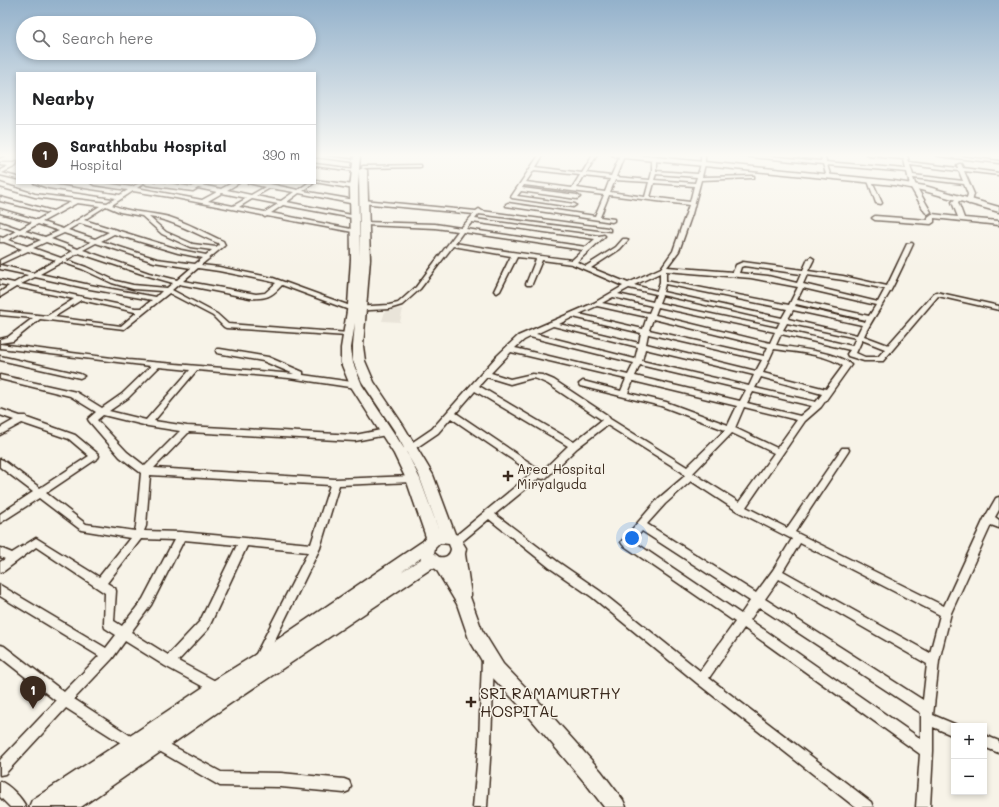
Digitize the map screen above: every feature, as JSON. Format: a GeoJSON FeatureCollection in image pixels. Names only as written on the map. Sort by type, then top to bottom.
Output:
{"type":"FeatureCollection","features":[{"type":"Feature","properties":{"kind":"main road"},"geometry":{"type":"LineString","coordinates":[[356,193],[359,202]]}},
{"type":"Feature","properties":{"kind":"main road"},"geometry":{"type":"LineString","coordinates":[[359,193],[360,220],[357,308],[348,334],[346,363],[356,385],[400,453],[413,479],[442,549]]}},
{"type":"Feature","properties":{"kind":"main road"},"geometry":{"type":"LineString","coordinates":[[936,193],[999,210]]}},
{"type":"Feature","properties":{"kind":"main road"},"geometry":{"type":"LineString","coordinates":[[360,220],[356,232],[359,361],[368,382],[399,428],[426,475],[442,549],[450,576],[464,602],[475,634],[497,670],[527,701],[594,778],[616,807]]}},
{"type":"Feature","properties":{"kind":"main road"},"geometry":{"type":"LineString","coordinates":[[39,807],[134,745],[217,688],[442,549]]}},
{"type":"Feature","properties":{"kind":"main road"},"geometry":{"type":"LineString","coordinates":[[64,807],[442,549]]}},
{"type":"Feature","properties":{"kind":"street"},"geometry":{"type":"LineString","coordinates":[[0,313],[122,328],[222,245],[221,242],[166,218],[145,216],[116,209],[107,205],[28,193]]}},
{"type":"Feature","properties":{"kind":"street"},"geometry":{"type":"LineString","coordinates":[[97,193],[121,196]]}},
{"type":"Feature","properties":{"kind":"street"},"geometry":{"type":"LineString","coordinates":[[0,262],[80,221],[127,193]]}},
{"type":"Feature","properties":{"kind":"street"},"geometry":{"type":"LineString","coordinates":[[152,193],[356,232]]}},
{"type":"Feature","properties":{"kind":"street"},"geometry":{"type":"LineString","coordinates":[[202,202],[218,193]]}},
{"type":"Feature","properties":{"kind":"street"},"geometry":{"type":"LineString","coordinates":[[230,193],[360,220],[436,226],[588,249]]}},
{"type":"Feature","properties":{"kind":"street"},"geometry":{"type":"LineString","coordinates":[[233,208],[259,193]]}},
{"type":"Feature","properties":{"kind":"street"},"geometry":{"type":"LineString","coordinates":[[264,215],[296,193]]}},
{"type":"Feature","properties":{"kind":"street"},"geometry":{"type":"LineString","coordinates":[[301,193],[359,202],[431,206],[501,214],[608,230],[574,262]]}},
{"type":"Feature","properties":{"kind":"street"},"geometry":{"type":"LineString","coordinates":[[501,214],[517,193]]}},
{"type":"Feature","properties":{"kind":"street"},"geometry":{"type":"LineString","coordinates":[[546,193],[577,197]]}},
{"type":"Feature","properties":{"kind":"street"},"geometry":{"type":"LineString","coordinates":[[563,224],[580,193]]}},
{"type":"Feature","properties":{"kind":"street"},"geometry":{"type":"LineString","coordinates":[[595,193],[692,204]]}},
{"type":"Feature","properties":{"kind":"street"},"geometry":{"type":"LineString","coordinates":[[647,199],[648,193]]}},
{"type":"Feature","properties":{"kind":"street"},"geometry":{"type":"LineString","coordinates":[[400,453],[411,449],[435,431],[500,358],[521,338],[532,335],[596,304],[663,269],[676,251],[695,193]]}},
{"type":"Feature","properties":{"kind":"street"},"geometry":{"type":"LineString","coordinates":[[875,193],[879,203]]}},
{"type":"Feature","properties":{"kind":"street"},"geometry":{"type":"LineString","coordinates":[[917,193],[928,212]]}},
{"type":"Feature","properties":{"kind":"street"},"geometry":{"type":"LineString","coordinates":[[969,202],[970,193]]}},
{"type":"Feature","properties":{"kind":"street"},"geometry":{"type":"LineString","coordinates":[[597,218],[607,194]]}},
{"type":"Feature","properties":{"kind":"street"},"geometry":{"type":"LineString","coordinates":[[514,197],[573,205]]}},
{"type":"Feature","properties":{"kind":"street"},"geometry":{"type":"LineString","coordinates":[[0,199],[54,213]]}},
{"type":"Feature","properties":{"kind":"street"},"geometry":{"type":"LineString","coordinates":[[958,199],[955,202],[962,220]]}},
{"type":"Feature","properties":{"kind":"street"},"geometry":{"type":"LineString","coordinates":[[1,240],[21,231],[76,201]]}},
{"type":"Feature","properties":{"kind":"street"},"geometry":{"type":"LineString","coordinates":[[508,205],[612,220]]}},
{"type":"Feature","properties":{"kind":"street"},"geometry":{"type":"LineString","coordinates":[[0,211],[156,261],[250,275],[357,308],[389,307],[400,304],[418,288],[462,230],[479,212]]}},
{"type":"Feature","properties":{"kind":"street"},"geometry":{"type":"LineString","coordinates":[[145,216],[164,233],[192,246],[217,249]]}},
{"type":"Feature","properties":{"kind":"street"},"geometry":{"type":"LineString","coordinates":[[875,218],[931,222],[932,216],[999,223]]}},
{"type":"Feature","properties":{"kind":"street"},"geometry":{"type":"LineString","coordinates":[[472,220],[600,238]]}},
{"type":"Feature","properties":{"kind":"street"},"geometry":{"type":"LineString","coordinates":[[80,221],[180,252],[208,257]]}},
{"type":"Feature","properties":{"kind":"street"},"geometry":{"type":"LineString","coordinates":[[0,224],[178,282],[262,297],[271,294],[280,283]]}},
{"type":"Feature","properties":{"kind":"street"},"geometry":{"type":"LineString","coordinates":[[0,295],[15,285],[114,232]]}},
{"type":"Feature","properties":{"kind":"street"},"geometry":{"type":"LineString","coordinates":[[1,240],[27,248],[114,282],[133,287],[168,290],[215,315],[226,326],[348,334]]}},
{"type":"Feature","properties":{"kind":"street"},"geometry":{"type":"LineString","coordinates":[[584,267],[618,248],[625,240]]}},
{"type":"Feature","properties":{"kind":"street"},"geometry":{"type":"LineString","coordinates":[[452,244],[515,255],[574,262],[628,286],[859,337],[889,348]]}},
{"type":"Feature","properties":{"kind":"street"},"geometry":{"type":"LineString","coordinates":[[844,363],[852,352],[866,324],[889,288],[910,244]]}},
{"type":"Feature","properties":{"kind":"street"},"geometry":{"type":"LineString","coordinates":[[497,291],[515,255]]}},
{"type":"Feature","properties":{"kind":"street"},"geometry":{"type":"LineString","coordinates":[[529,284],[540,257]]}},
{"type":"Feature","properties":{"kind":"street"},"geometry":{"type":"LineString","coordinates":[[810,259],[792,305],[759,374],[730,429],[626,542],[742,621],[927,751]]}},
{"type":"Feature","properties":{"kind":"street"},"geometry":{"type":"LineString","coordinates":[[736,274],[738,266],[743,264],[843,278],[889,288]]}},
{"type":"Feature","properties":{"kind":"street"},"geometry":{"type":"LineString","coordinates":[[0,267],[90,287],[157,299]]}},
{"type":"Feature","properties":{"kind":"street"},"geometry":{"type":"LineString","coordinates":[[663,269],[736,274],[800,285],[879,304]]}},
{"type":"Feature","properties":{"kind":"street"},"geometry":{"type":"LineString","coordinates":[[623,395],[638,362],[643,346],[645,332],[663,282],[663,269]]}},
{"type":"Feature","properties":{"kind":"street"},"geometry":{"type":"LineString","coordinates":[[0,282],[135,310],[144,310]]}},
{"type":"Feature","properties":{"kind":"street"},"geometry":{"type":"LineString","coordinates":[[663,282],[871,318]]}},
{"type":"Feature","properties":{"kind":"street"},"geometry":{"type":"LineString","coordinates":[[612,295],[779,331],[852,352],[864,358],[880,359],[936,294],[999,308]]}},
{"type":"Feature","properties":{"kind":"street"},"geometry":{"type":"LineString","coordinates":[[48,318],[80,298]]}},
{"type":"Feature","properties":{"kind":"street"},"geometry":{"type":"LineString","coordinates":[[596,304],[772,346],[822,355],[844,363],[847,366],[826,392],[818,405],[802,419],[740,508]]}},
{"type":"Feature","properties":{"kind":"street"},"geometry":{"type":"LineString","coordinates":[[792,305],[866,324]]}},
{"type":"Feature","properties":{"kind":"street"},"geometry":{"type":"LineString","coordinates":[[573,315],[766,359]]}},
{"type":"Feature","properties":{"kind":"street"},"geometry":{"type":"LineString","coordinates":[[6,344],[39,318]]}},
{"type":"Feature","properties":{"kind":"street"},"geometry":{"type":"LineString","coordinates":[[552,324],[759,374],[826,392]]}},
{"type":"Feature","properties":{"kind":"street"},"geometry":{"type":"LineString","coordinates":[[532,335],[818,405]]}},
{"type":"Feature","properties":{"kind":"street"},"geometry":{"type":"LineString","coordinates":[[0,338],[6,344]]}},
{"type":"Feature","properties":{"kind":"street"},"geometry":{"type":"LineString","coordinates":[[0,341],[6,344],[60,354],[196,367],[356,385]]}},
{"type":"Feature","properties":{"kind":"street"},"geometry":{"type":"LineString","coordinates":[[509,350],[802,419]]}},
{"type":"Feature","properties":{"kind":"street"},"geometry":{"type":"LineString","coordinates":[[220,351],[265,359],[300,374],[299,378]]}},
{"type":"Feature","properties":{"kind":"street"},"geometry":{"type":"LineString","coordinates":[[0,358],[80,376]]}},
{"type":"Feature","properties":{"kind":"street"},"geometry":{"type":"LineString","coordinates":[[158,364],[125,396],[92,419],[117,448],[138,467],[146,471],[335,482],[413,479]]}},
{"type":"Feature","properties":{"kind":"street"},"geometry":{"type":"LineString","coordinates":[[148,423],[196,367]]}},
{"type":"Feature","properties":{"kind":"street"},"geometry":{"type":"LineString","coordinates":[[487,374],[510,382],[532,376],[551,382],[604,417],[607,421],[740,508],[946,613]]}},
{"type":"Feature","properties":{"kind":"street"},"geometry":{"type":"LineString","coordinates":[[0,377],[73,394],[102,412],[148,423],[187,429],[355,438],[386,432]]}},
{"type":"Feature","properties":{"kind":"street"},"geometry":{"type":"LineString","coordinates":[[583,384],[663,404],[730,429],[779,452]]}},
{"type":"Feature","properties":{"kind":"street"},"geometry":{"type":"LineString","coordinates":[[475,387],[574,446]]}},
{"type":"Feature","properties":{"kind":"street"},"geometry":{"type":"LineString","coordinates":[[0,412],[22,418],[72,437],[95,456],[0,518]]}},
{"type":"Feature","properties":{"kind":"street"},"geometry":{"type":"LineString","coordinates":[[451,414],[543,476],[574,446],[607,421]]}},
{"type":"Feature","properties":{"kind":"street"},"geometry":{"type":"LineString","coordinates":[[0,432],[22,418]]}},
{"type":"Feature","properties":{"kind":"street"},"geometry":{"type":"LineString","coordinates":[[100,584],[138,535],[141,526],[146,471],[187,429]]}},
{"type":"Feature","properties":{"kind":"street"},"geometry":{"type":"LineString","coordinates":[[700,679],[777,573],[793,535],[845,450]]}},
{"type":"Feature","properties":{"kind":"street"},"geometry":{"type":"LineString","coordinates":[[0,462],[84,527],[138,535],[181,536],[315,548]]}},
{"type":"Feature","properties":{"kind":"street"},"geometry":{"type":"LineString","coordinates":[[442,549],[489,514],[538,473]]}},
{"type":"Feature","properties":{"kind":"street"},"geometry":{"type":"LineString","coordinates":[[259,662],[315,548],[335,482]]}},
{"type":"Feature","properties":{"kind":"street"},"geometry":{"type":"LineString","coordinates":[[923,807],[927,751],[927,714],[933,661],[946,613],[989,519],[999,501]]}},
{"type":"Feature","properties":{"kind":"street"},"geometry":{"type":"LineString","coordinates":[[489,514],[554,565],[596,594],[700,679],[866,807]]}},
{"type":"Feature","properties":{"kind":"street"},"geometry":{"type":"LineString","coordinates":[[989,519],[999,524]]}},
{"type":"Feature","properties":{"kind":"street"},"geometry":{"type":"LineString","coordinates":[[641,524],[758,599],[927,714],[951,728]]}},
{"type":"Feature","properties":{"kind":"street"},"geometry":{"type":"LineString","coordinates":[[0,769],[108,654],[147,602],[181,536]]}},
{"type":"Feature","properties":{"kind":"street"},"geometry":{"type":"LineString","coordinates":[[170,662],[204,625],[244,541]]}},
{"type":"Feature","properties":{"kind":"street"},"geometry":{"type":"LineString","coordinates":[[0,568],[36,542],[111,591],[108,610],[109,624],[170,662],[217,688]]}},
{"type":"Feature","properties":{"kind":"street"},"geometry":{"type":"LineString","coordinates":[[0,552],[13,558]]}},
{"type":"Feature","properties":{"kind":"street"},"geometry":{"type":"LineString","coordinates":[[777,573],[933,661]]}},
{"type":"Feature","properties":{"kind":"street"},"geometry":{"type":"LineString","coordinates":[[0,590],[108,654]]}},
{"type":"Feature","properties":{"kind":"street"},"geometry":{"type":"LineString","coordinates":[[2,655],[65,700],[134,745]]}},
{"type":"Feature","properties":{"kind":"street"},"geometry":{"type":"LineString","coordinates":[[480,807],[485,743],[488,656]]}},
{"type":"Feature","properties":{"kind":"street"},"geometry":{"type":"LineString","coordinates":[[987,742],[999,747]]}},
{"type":"Feature","properties":{"kind":"street"},"geometry":{"type":"LineString","coordinates":[[158,744],[220,779],[281,780],[344,786]]}},
{"type":"Feature","properties":{"kind":"street"},"geometry":{"type":"LineString","coordinates":[[0,788],[18,807]]}},
{"type":"Feature","properties":{"kind":"shaded area"},"geometry":{"type":"Polygon","coordinates":[[[386,308],[403,309],[400,322],[382,321],[386,308]]]}},
{"type":"Feature","properties":{"kind":"place","name":"Area Hospital Miryalguda"},"geometry":{"type":"Point","coordinates":[508,476]}},
{"type":"Feature","properties":{"kind":"place","name":"SRI RAMAMURTHY HOSPITAL"},"geometry":{"type":"Point","coordinates":[471,702]}},
{"type":"Feature","properties":{"kind":"place","name":"Sarathbabu Hospital"},"geometry":{"type":"Point","coordinates":[33,709]}}]}
